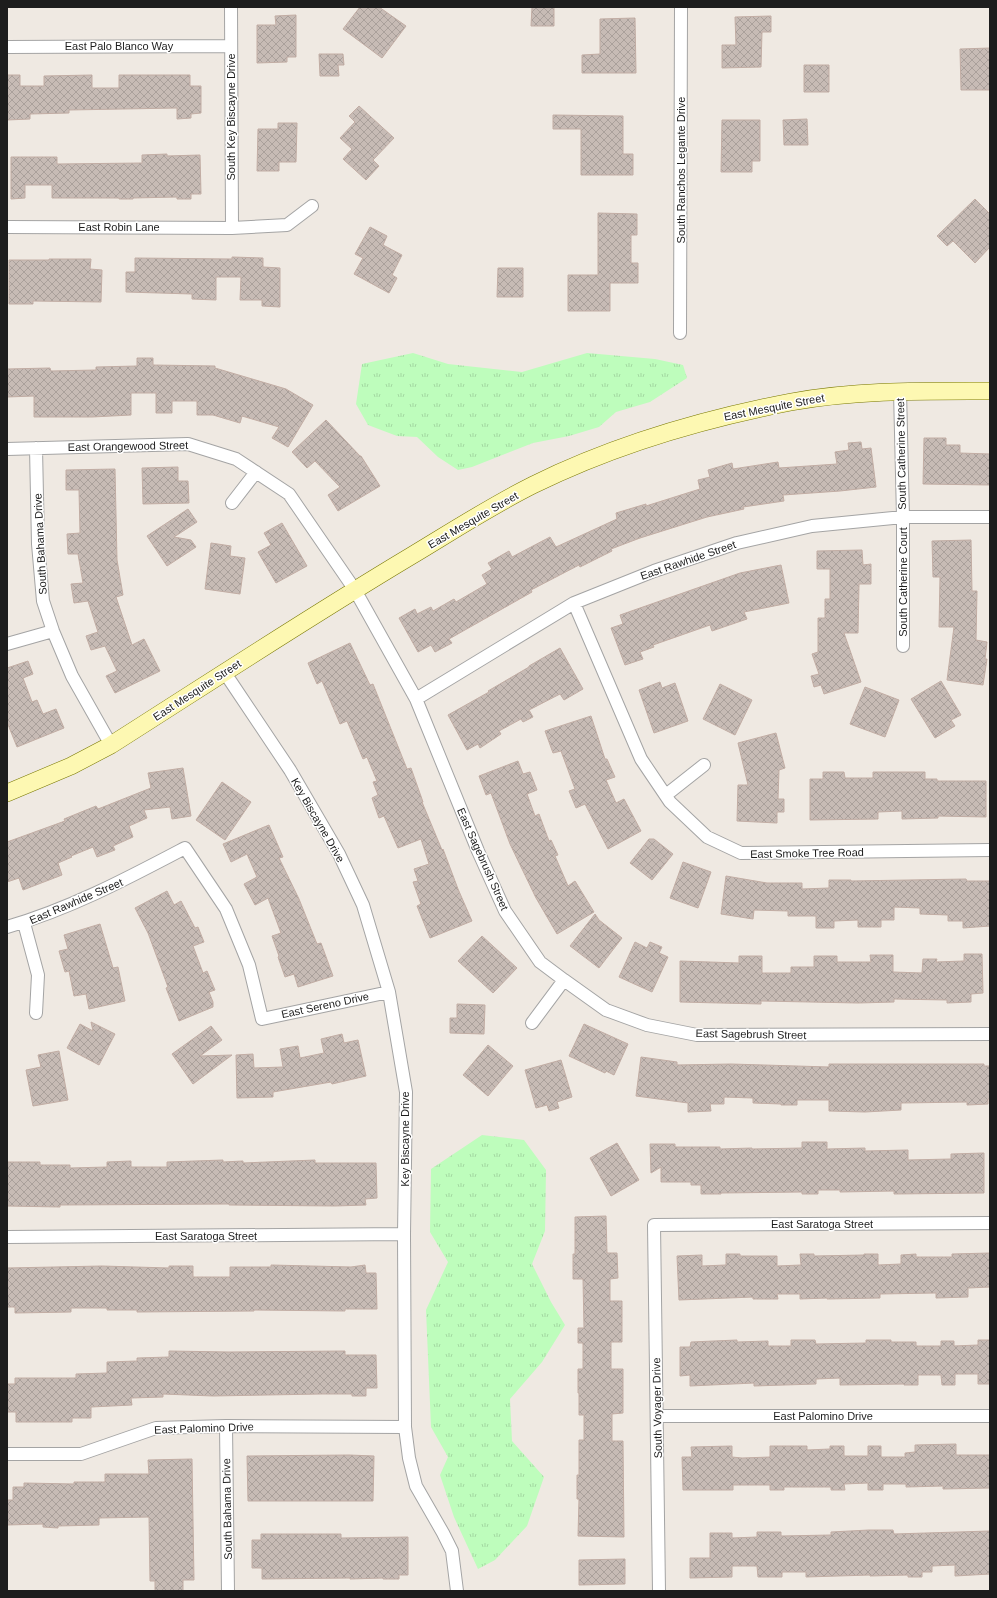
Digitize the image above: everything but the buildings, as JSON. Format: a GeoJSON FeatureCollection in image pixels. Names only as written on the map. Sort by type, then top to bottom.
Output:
{"type":"FeatureCollection","features":[{"type":"Feature","properties":{"kind":"street","name":"South Key Biscayne Drive"},"geometry":{"type":"LineString","coordinates":[[231,7],[232,228]]}},
{"type":"Feature","properties":{"kind":"street","name":"South Ranchos Legante Drive"},"geometry":{"type":"LineString","coordinates":[[680,333],[682,7]]}},
{"type":"Feature","properties":{"kind":"street","name":"East Palo Blanco Way"},"geometry":{"type":"LineString","coordinates":[[7,47],[231,46]]}},
{"type":"Feature","properties":{"kind":"street","name":"East Robin Lane"},"geometry":{"type":"LineString","coordinates":[[7,227],[232,228],[287,225],[312,206]]}},
{"type":"Feature","properties":{"kind":"street","name":"East Mesquite Street"},"geometry":{"type":"LineString","coordinates":[[7,793],[71,766],[111,745],[355,590],[504,501],[534,485],[611,452],[674,430],[743,412],[794,402],[848,394],[900,391],[990,390]]}},
{"type":"Feature","properties":{"kind":"street","name":"South Catherine Street"},"geometry":{"type":"LineString","coordinates":[[900,391],[903,517]]}},
{"type":"Feature","properties":{"kind":"street","name":"East Orangewood Street"},"geometry":{"type":"LineString","coordinates":[[7,449],[188,444],[236,459],[289,494],[355,590]]}},
{"type":"Feature","properties":{"kind":"street","name":"South Bahama Drive"},"geometry":{"type":"LineString","coordinates":[[36,448],[38,544],[43,601],[53,631],[72,676],[111,745]]}},
{"type":"Feature","properties":{"kind":"street"},"geometry":{"type":"LineString","coordinates":[[232,503],[256,472]]}},
{"type":"Feature","properties":{"kind":"street","name":"East Rawhide Street"},"geometry":{"type":"LineString","coordinates":[[416,699],[574,603],[654,571],[737,543],[812,526],[903,517],[990,516]]}},
{"type":"Feature","properties":{"kind":"street","name":"South Catherine Court"},"geometry":{"type":"LineString","coordinates":[[903,517],[903,646]]}},
{"type":"Feature","properties":{"kind":"street","name":"East Sagebrush Street"},"geometry":{"type":"LineString","coordinates":[[355,590],[416,699],[478,852],[505,911],[540,962],[606,1010],[647,1025],[697,1035],[990,1034]]}},
{"type":"Feature","properties":{"kind":"street","name":"East Smoke Tree Road"},"geometry":{"type":"LineString","coordinates":[[574,603],[641,758],[670,802],[707,837],[741,853],[990,850]]}},
{"type":"Feature","properties":{"kind":"street"},"geometry":{"type":"LineString","coordinates":[[7,644],[53,631]]}},
{"type":"Feature","properties":{"kind":"street","name":"Key Biscayne Drive"},"geometry":{"type":"LineString","coordinates":[[225,672],[290,770],[339,854],[363,905],[389,992],[406,1092],[404,1234],[405,1426],[409,1458],[416,1486],[443,1532],[452,1551],[456,1591]]}},
{"type":"Feature","properties":{"kind":"street"},"geometry":{"type":"LineString","coordinates":[[666,795],[704,766]]}},
{"type":"Feature","properties":{"kind":"street","name":"East Rawhide Street"},"geometry":{"type":"LineString","coordinates":[[7,927],[24,923],[104,890],[185,848],[226,909],[249,965],[262,1019]]}},
{"type":"Feature","properties":{"kind":"street"},"geometry":{"type":"LineString","coordinates":[[24,923],[38,975],[36,1013]]}},
{"type":"Feature","properties":{"kind":"street"},"geometry":{"type":"LineString","coordinates":[[532,1023],[564,980]]}},
{"type":"Feature","properties":{"kind":"street","name":"East Sereno Drive"},"geometry":{"type":"LineString","coordinates":[[262,1019],[389,992]]}},
{"type":"Feature","properties":{"kind":"street","name":"East Saratoga Street"},"geometry":{"type":"LineString","coordinates":[[654,1225],[990,1223]]}},
{"type":"Feature","properties":{"kind":"street","name":"South Voyager Drive"},"geometry":{"type":"LineString","coordinates":[[654,1225],[660,1591]]}},
{"type":"Feature","properties":{"kind":"street","name":"East Saratoga Street"},"geometry":{"type":"LineString","coordinates":[[7,1238],[404,1234]]}},
{"type":"Feature","properties":{"kind":"street","name":"East Palomino Drive"},"geometry":{"type":"LineString","coordinates":[[657,1416],[990,1416]]}},
{"type":"Feature","properties":{"kind":"street","name":"South Bahama Drive"},"geometry":{"type":"LineString","coordinates":[[226,1426],[228,1591]]}},
{"type":"Feature","properties":{"kind":"street","name":"East Palomino Drive"},"geometry":{"type":"LineString","coordinates":[[7,1454],[81,1454],[156,1428],[226,1426],[405,1426]]}},
{"type":"Feature","properties":{"kind":"green space"},"geometry":{"type":"Polygon","coordinates":[[[413,353],[448,364],[522,372],[587,353],[655,359],[683,365],[687,378],[650,402],[616,412],[599,427],[569,436],[533,443],[472,467],[458,470],[438,457],[417,437],[397,436],[368,425],[356,404],[362,364],[413,353]]]}},
{"type":"Feature","properties":{"kind":"green space"},"geometry":{"type":"Polygon","coordinates":[[[482,1135],[524,1140],[546,1170],[545,1231],[532,1264],[551,1302],[565,1325],[542,1362],[510,1399],[512,1441],[544,1477],[527,1526],[495,1560],[478,1569],[454,1517],[440,1475],[448,1457],[431,1427],[426,1310],[448,1262],[430,1232],[431,1169],[482,1135]]]}}]}
